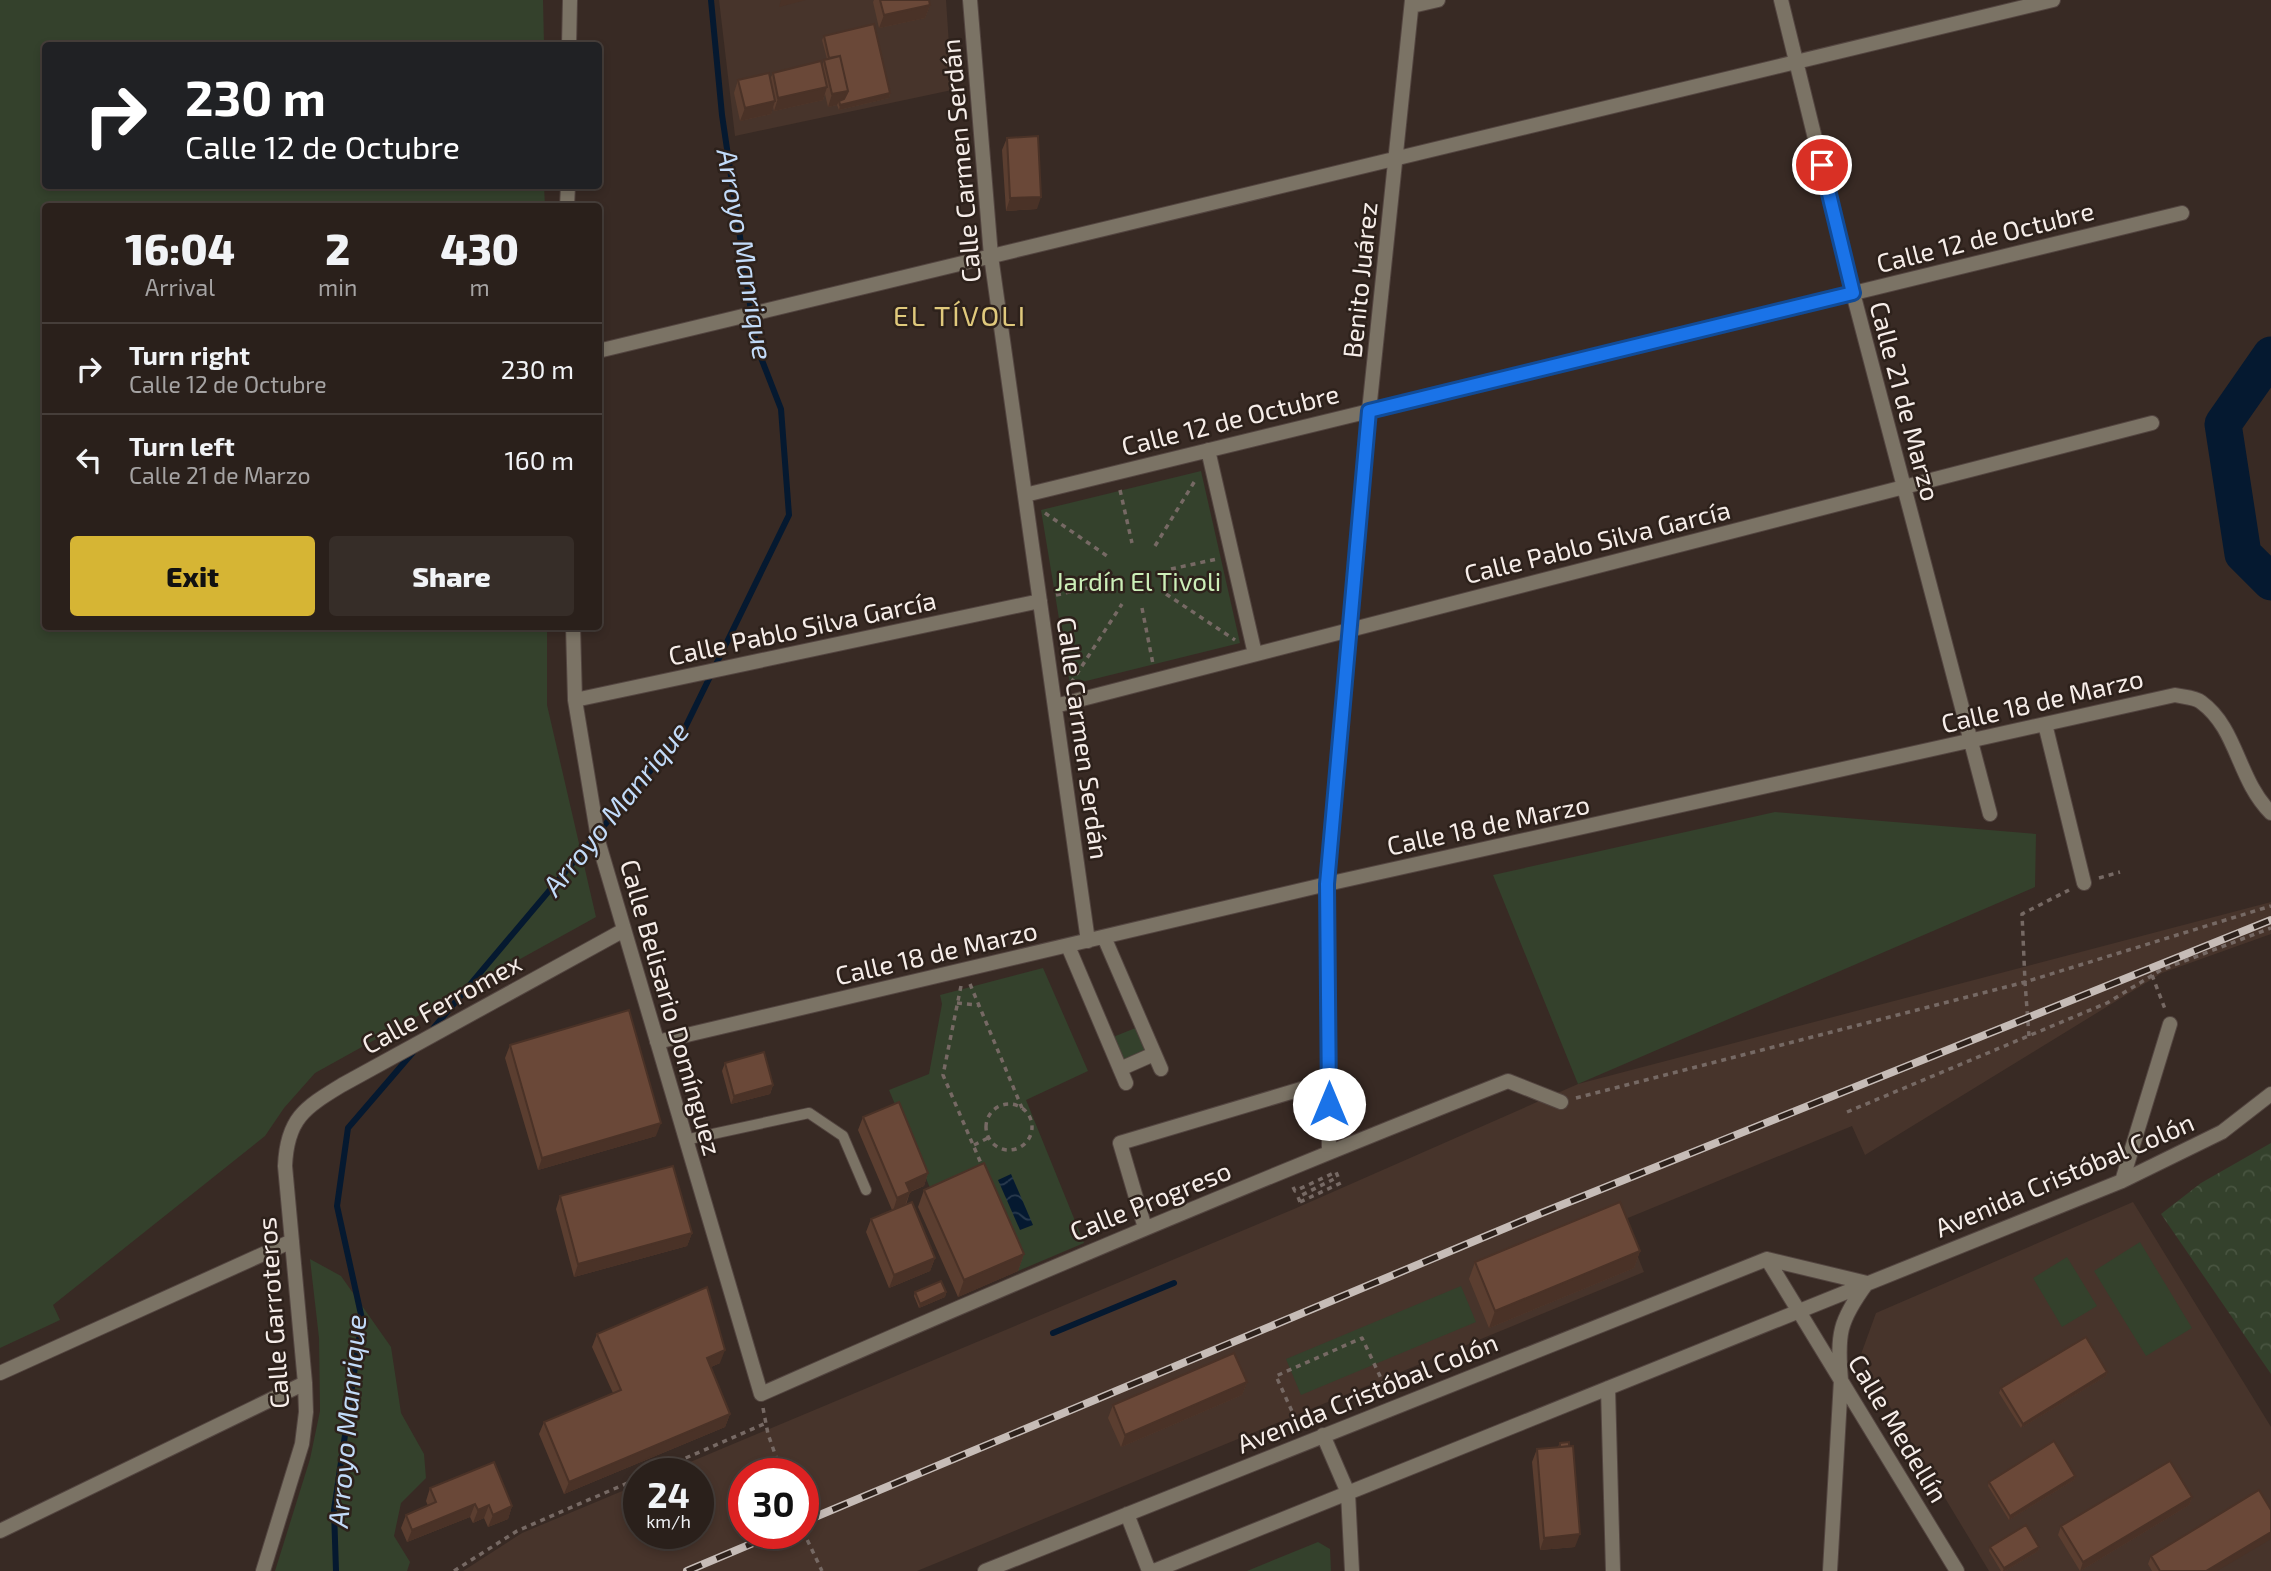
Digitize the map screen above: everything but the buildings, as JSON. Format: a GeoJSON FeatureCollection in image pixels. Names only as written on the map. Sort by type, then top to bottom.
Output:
{"type":"FeatureCollection","features":[{"type":"Feature","properties":{"kind":"street"},"geometry":{"type":"LineString","coordinates":[[569,42],[570,0]]}},
{"type":"Feature","properties":{"kind":"street","name":"Calle Carmen Serdán"},"geometry":{"type":"LineString","coordinates":[[970,0],[991,256],[1088,941]]}},
{"type":"Feature","properties":{"kind":"street"},"geometry":{"type":"LineString","coordinates":[[1412,3],[1438,0]]}},
{"type":"Feature","properties":{"kind":"street","name":"Calle 21 de Marzo"},"geometry":{"type":"LineString","coordinates":[[1781,0],[1903,488],[1990,814]]}},
{"type":"Feature","properties":{"kind":"street"},"geometry":{"type":"LineString","coordinates":[[602,350],[2053,0]]}},
{"type":"Feature","properties":{"kind":"street","name":"Benito Juárez"},"geometry":{"type":"LineString","coordinates":[[1329,1152],[1327,884],[1369,411],[1412,3]]}},
{"type":"Feature","properties":{"kind":"street","name":"Calle 12 de Octubre"},"geometry":{"type":"LineString","coordinates":[[1025,495],[2182,213]]}},
{"type":"Feature","properties":{"kind":"street","name":"Calle Pablo Silva García"},"geometry":{"type":"LineString","coordinates":[[1055,706],[2152,423]]}},
{"type":"Feature","properties":{"kind":"street"},"geometry":{"type":"LineString","coordinates":[[1208,450],[1255,654]]}},
{"type":"Feature","properties":{"kind":"street","name":"Calle Pablo Silva García"},"geometry":{"type":"LineString","coordinates":[[575,700],[1040,601]]}},
{"type":"Feature","properties":{"kind":"street","name":"Calle Belisario Domínguez"},"geometry":{"type":"LineString","coordinates":[[573,630],[575,700],[599,844],[761,1394]]}},
{"type":"Feature","properties":{"kind":"street","name":"Calle 18 de Marzo"},"geometry":{"type":"LineString","coordinates":[[657,1042],[1327,884],[2175,695],[2199,700],[2225,726],[2244,774],[2260,802],[2271,813]]}},
{"type":"Feature","properties":{"kind":"street"},"geometry":{"type":"LineString","coordinates":[[2045,724],[2084,883]]}},
{"type":"Feature","properties":{"kind":"street","name":"Calle Ferromex"},"geometry":{"type":"LineString","coordinates":[[291,1130],[299,1115],[342,1085],[624,930]]}},
{"type":"Feature","properties":{"kind":"street"},"geometry":{"type":"LineString","coordinates":[[1104,937],[1161,1069]]}},
{"type":"Feature","properties":{"kind":"street"},"geometry":{"type":"LineString","coordinates":[[1068,946],[1126,1083]]}},
{"type":"Feature","properties":{"kind":"street"},"geometry":{"type":"LineString","coordinates":[[2122,1181],[2170,1024]]}},
{"type":"Feature","properties":{"kind":"street"},"geometry":{"type":"LineString","coordinates":[[1120,1069],[1154,1054]]}},
{"type":"Feature","properties":{"kind":"street"},"geometry":{"type":"LineString","coordinates":[[1145,1228],[1120,1143],[1328,1081]]}},
{"type":"Feature","properties":{"kind":"street","name":"Calle Progreso"},"geometry":{"type":"LineString","coordinates":[[761,1394],[1030,1276],[1508,1081],[1561,1102]]}},
{"type":"Feature","properties":{"kind":"street","name":"Avenida Cristóbal Colón"},"geometry":{"type":"LineString","coordinates":[[1152,1571],[2122,1181],[2222,1132],[2271,1094]]}},
{"type":"Feature","properties":{"kind":"street","name":"Calle Garroteros"},"geometry":{"type":"LineString","coordinates":[[262,1571],[302,1444],[306,1412],[285,1166],[286,1147],[291,1130]]}},
{"type":"Feature","properties":{"kind":"street"},"geometry":{"type":"LineString","coordinates":[[0,1373],[292,1241]]}},
{"type":"Feature","properties":{"kind":"street"},"geometry":{"type":"LineString","coordinates":[[1768,1259],[1867,1283],[1841,1325],[1838,1349],[1841,1380],[1830,1571]]}},
{"type":"Feature","properties":{"kind":"street"},"geometry":{"type":"LineString","coordinates":[[1768,1259],[1800,1310]]}},
{"type":"Feature","properties":{"kind":"street","name":"Avenida Cristóbal Colón"},"geometry":{"type":"LineString","coordinates":[[985,1571],[1768,1259]]}},
{"type":"Feature","properties":{"kind":"street","name":"Calle Medellín"},"geometry":{"type":"LineString","coordinates":[[1800,1310],[1957,1571]]}},
{"type":"Feature","properties":{"kind":"street"},"geometry":{"type":"LineString","coordinates":[[0,1531],[305,1382]]}},
{"type":"Feature","properties":{"kind":"street"},"geometry":{"type":"LineString","coordinates":[[1608,1388],[1613,1571]]}},
{"type":"Feature","properties":{"kind":"street"},"geometry":{"type":"LineString","coordinates":[[1324,1435],[1348,1493],[1352,1571]]}},
{"type":"Feature","properties":{"kind":"street"},"geometry":{"type":"LineString","coordinates":[[1127,1514],[1152,1571]]}},
{"type":"Feature","properties":{"kind":"lane"},"geometry":{"type":"LineString","coordinates":[[685,1140],[809,1113],[843,1136],[866,1190]]}},
{"type":"Feature","properties":{"kind":"path"},"geometry":{"type":"LineString","coordinates":[[1155,547],[1201,471]]}},
{"type":"Feature","properties":{"kind":"path"},"geometry":{"type":"LineString","coordinates":[[1120,490],[1132,543]]}},
{"type":"Feature","properties":{"kind":"path"},"geometry":{"type":"LineString","coordinates":[[1041,510],[1110,558]]}},
{"type":"Feature","properties":{"kind":"path"},"geometry":{"type":"LineString","coordinates":[[1171,569],[1220,558]]}},
{"type":"Feature","properties":{"kind":"path"},"geometry":{"type":"LineString","coordinates":[[1055,595],[1106,584]]}},
{"type":"Feature","properties":{"kind":"path"},"geometry":{"type":"LineString","coordinates":[[1166,594],[1240,643]]}},
{"type":"Feature","properties":{"kind":"path"},"geometry":{"type":"LineString","coordinates":[[1070,685],[1122,604]]}},
{"type":"Feature","properties":{"kind":"path"},"geometry":{"type":"LineString","coordinates":[[1142,608],[1153,664]]}},
{"type":"Feature","properties":{"kind":"path"},"geometry":{"type":"LineString","coordinates":[[2029,1036],[2022,914],[2084,883],[2120,872]]}},
{"type":"Feature","properties":{"kind":"path"},"geometry":{"type":"LineString","coordinates":[[1561,1102],[2025,982],[2271,906]]}},
{"type":"Feature","properties":{"kind":"path"},"geometry":{"type":"LineString","coordinates":[[1847,1112],[2107,1003],[2161,970],[2271,928]]}},
{"type":"Feature","properties":{"kind":"path"},"geometry":{"type":"LineString","coordinates":[[964,971],[1022,1108],[1031,1120],[1031,1135],[1021,1147],[999,1149],[988,1138],[986,1123],[993,1110],[1007,1104],[1022,1108]]}},
{"type":"Feature","properties":{"kind":"path"},"geometry":{"type":"LineString","coordinates":[[2152,975],[2170,1024]]}},
{"type":"Feature","properties":{"kind":"path"},"geometry":{"type":"LineString","coordinates":[[978,1005],[957,1003],[943,1075],[987,1176]]}},
{"type":"Feature","properties":{"kind":"path"},"geometry":{"type":"LineString","coordinates":[[974,1145],[988,1138]]}},
{"type":"Feature","properties":{"kind":"path"},"geometry":{"type":"LineString","coordinates":[[1285,1171],[1296,1191],[1336,1172],[1338,1177],[1298,1197],[1300,1202],[1345,1181]]}},
{"type":"Feature","properties":{"kind":"path"},"geometry":{"type":"LineString","coordinates":[[1306,1442],[1276,1376],[1362,1338],[1394,1407]]}},
{"type":"Feature","properties":{"kind":"path"},"geometry":{"type":"LineString","coordinates":[[761,1394],[766,1423],[777,1458]]}},
{"type":"Feature","properties":{"kind":"path"},"geometry":{"type":"LineString","coordinates":[[686,1458],[766,1423]]}},
{"type":"Feature","properties":{"kind":"path"},"geometry":{"type":"LineString","coordinates":[[454,1571],[517,1531],[623,1485]]}},
{"type":"Feature","properties":{"kind":"path"},"geometry":{"type":"LineString","coordinates":[[812,1549],[822,1571]]}},
{"type":"Feature","properties":{"kind":"shaded area"},"geometry":{"type":"Polygon","coordinates":[[[719,0],[946,0],[952,90],[735,136],[719,0]]]}},
{"type":"Feature","properties":{"kind":"shaded area"},"geometry":{"type":"Polygon","coordinates":[[[2271,902],[2271,934],[2162,973],[1865,1155],[1852,1126],[1623,1220],[1644,1272],[917,1571],[463,1571],[522,1533],[623,1491],[623,1549],[714,1549],[714,1458],[700,1458],[1294,1209],[1578,1084],[2271,902]]]}},
{"type":"Feature","properties":{"kind":"shaded area"},"geometry":{"type":"Polygon","coordinates":[[[2133,1202],[2271,1427],[2271,1571],[1989,1571],[1860,1357],[1876,1313],[2133,1202]]]}},
{"type":"Feature","properties":{"kind":"green space"},"geometry":{"type":"Polygon","coordinates":[[[0,0],[543,0],[544,42],[42,42],[42,189],[544,189],[545,203],[42,203],[42,630],[547,630],[547,705],[596,917],[315,1073],[284,1108],[265,1136],[53,1305],[60,1320],[0,1348],[0,0]]]}},
{"type":"Feature","properties":{"kind":"green space","name":"Jardín El Tivoli"},"geometry":{"type":"Polygon","coordinates":[[[1201,471],[1240,643],[1070,685],[1041,510],[1201,471]]]}},
{"type":"Feature","properties":{"kind":"green space"},"geometry":{"type":"Polygon","coordinates":[[[1775,812],[2036,834],[2035,887],[1578,1084],[1493,875],[1775,812]]]}},
{"type":"Feature","properties":{"kind":"green space"},"geometry":{"type":"Polygon","coordinates":[[[1043,968],[1088,1071],[1026,1100],[1084,1243],[1018,1271],[978,1180],[935,1200],[889,1090],[929,1074],[942,1004],[940,995],[1043,968]]]}},
{"type":"Feature","properties":{"kind":"green space"},"geometry":{"type":"Polygon","coordinates":[[[1138,1027],[1148,1052],[1123,1062],[1113,1037],[1138,1027]]]}},
{"type":"Feature","properties":{"kind":"green space"},"geometry":{"type":"Polygon","coordinates":[[[2271,1143],[2271,1374],[2161,1214],[2201,1183],[2271,1143]]]}},
{"type":"Feature","properties":{"kind":"green space"},"geometry":{"type":"Polygon","coordinates":[[[2140,1242],[2192,1328],[2146,1356],[2094,1271],[2140,1242]]]}},
{"type":"Feature","properties":{"kind":"green space"},"geometry":{"type":"Polygon","coordinates":[[[2067,1257],[2097,1306],[2062,1327],[2033,1278],[2067,1257]]]}},
{"type":"Feature","properties":{"kind":"green space"},"geometry":{"type":"Polygon","coordinates":[[[310,1259],[341,1276],[391,1347],[401,1413],[424,1454],[426,1478],[401,1503],[394,1536],[410,1562],[407,1571],[275,1571],[310,1459],[320,1411],[319,1338],[310,1259]]]}},
{"type":"Feature","properties":{"kind":"green space"},"geometry":{"type":"Polygon","coordinates":[[[1461,1286],[1476,1322],[1301,1395],[1286,1359],[1461,1286]]]}},
{"type":"Feature","properties":{"kind":"green space"},"geometry":{"type":"Polygon","coordinates":[[[1318,1542],[1330,1549],[1331,1571],[1247,1571],[1318,1542]]]}},
{"type":"Feature","properties":{"kind":"water"},"geometry":{"type":"Polygon","coordinates":[[[1011,1174],[1033,1225],[1020,1230],[998,1180],[1011,1174]]]}},
{"type":"Feature","properties":{"kind":"waterway","name":"Arroyo Manrique"},"geometry":{"type":"LineString","coordinates":[[431,1031],[683,732],[789,515],[781,409],[756,345],[722,115],[711,0]]}},
{"type":"Feature","properties":{"kind":"waterway"},"geometry":{"type":"LineString","coordinates":[[2271,355],[2223,424],[2243,554],[2271,582]]}},
{"type":"Feature","properties":{"kind":"waterway","name":"Arroyo Manrique"},"geometry":{"type":"LineString","coordinates":[[336,1571],[334,1510],[362,1319],[337,1206],[348,1128],[415,1050]]}},
{"type":"Feature","properties":{"kind":"waterway"},"geometry":{"type":"LineString","coordinates":[[1053,1333],[1174,1283]]}},
{"type":"Feature","properties":{"kind":"railway"},"geometry":{"type":"LineString","coordinates":[[819,1515],[1539,1214],[2271,920]]}},
{"type":"Feature","properties":{"kind":"railway"},"geometry":{"type":"LineString","coordinates":[[687,1571],[739,1549]]}},
{"type":"Feature","properties":{"kind":"district","name":"EL TÍVOLI"},"geometry":{"type":"Point","coordinates":[960,315]}},
{"type":"Feature","properties":{"kind":"route"},"geometry":{"type":"LineString","coordinates":[[1329,1104],[1327,884],[1369,411],[1853,293],[1822,165]]}}]}
